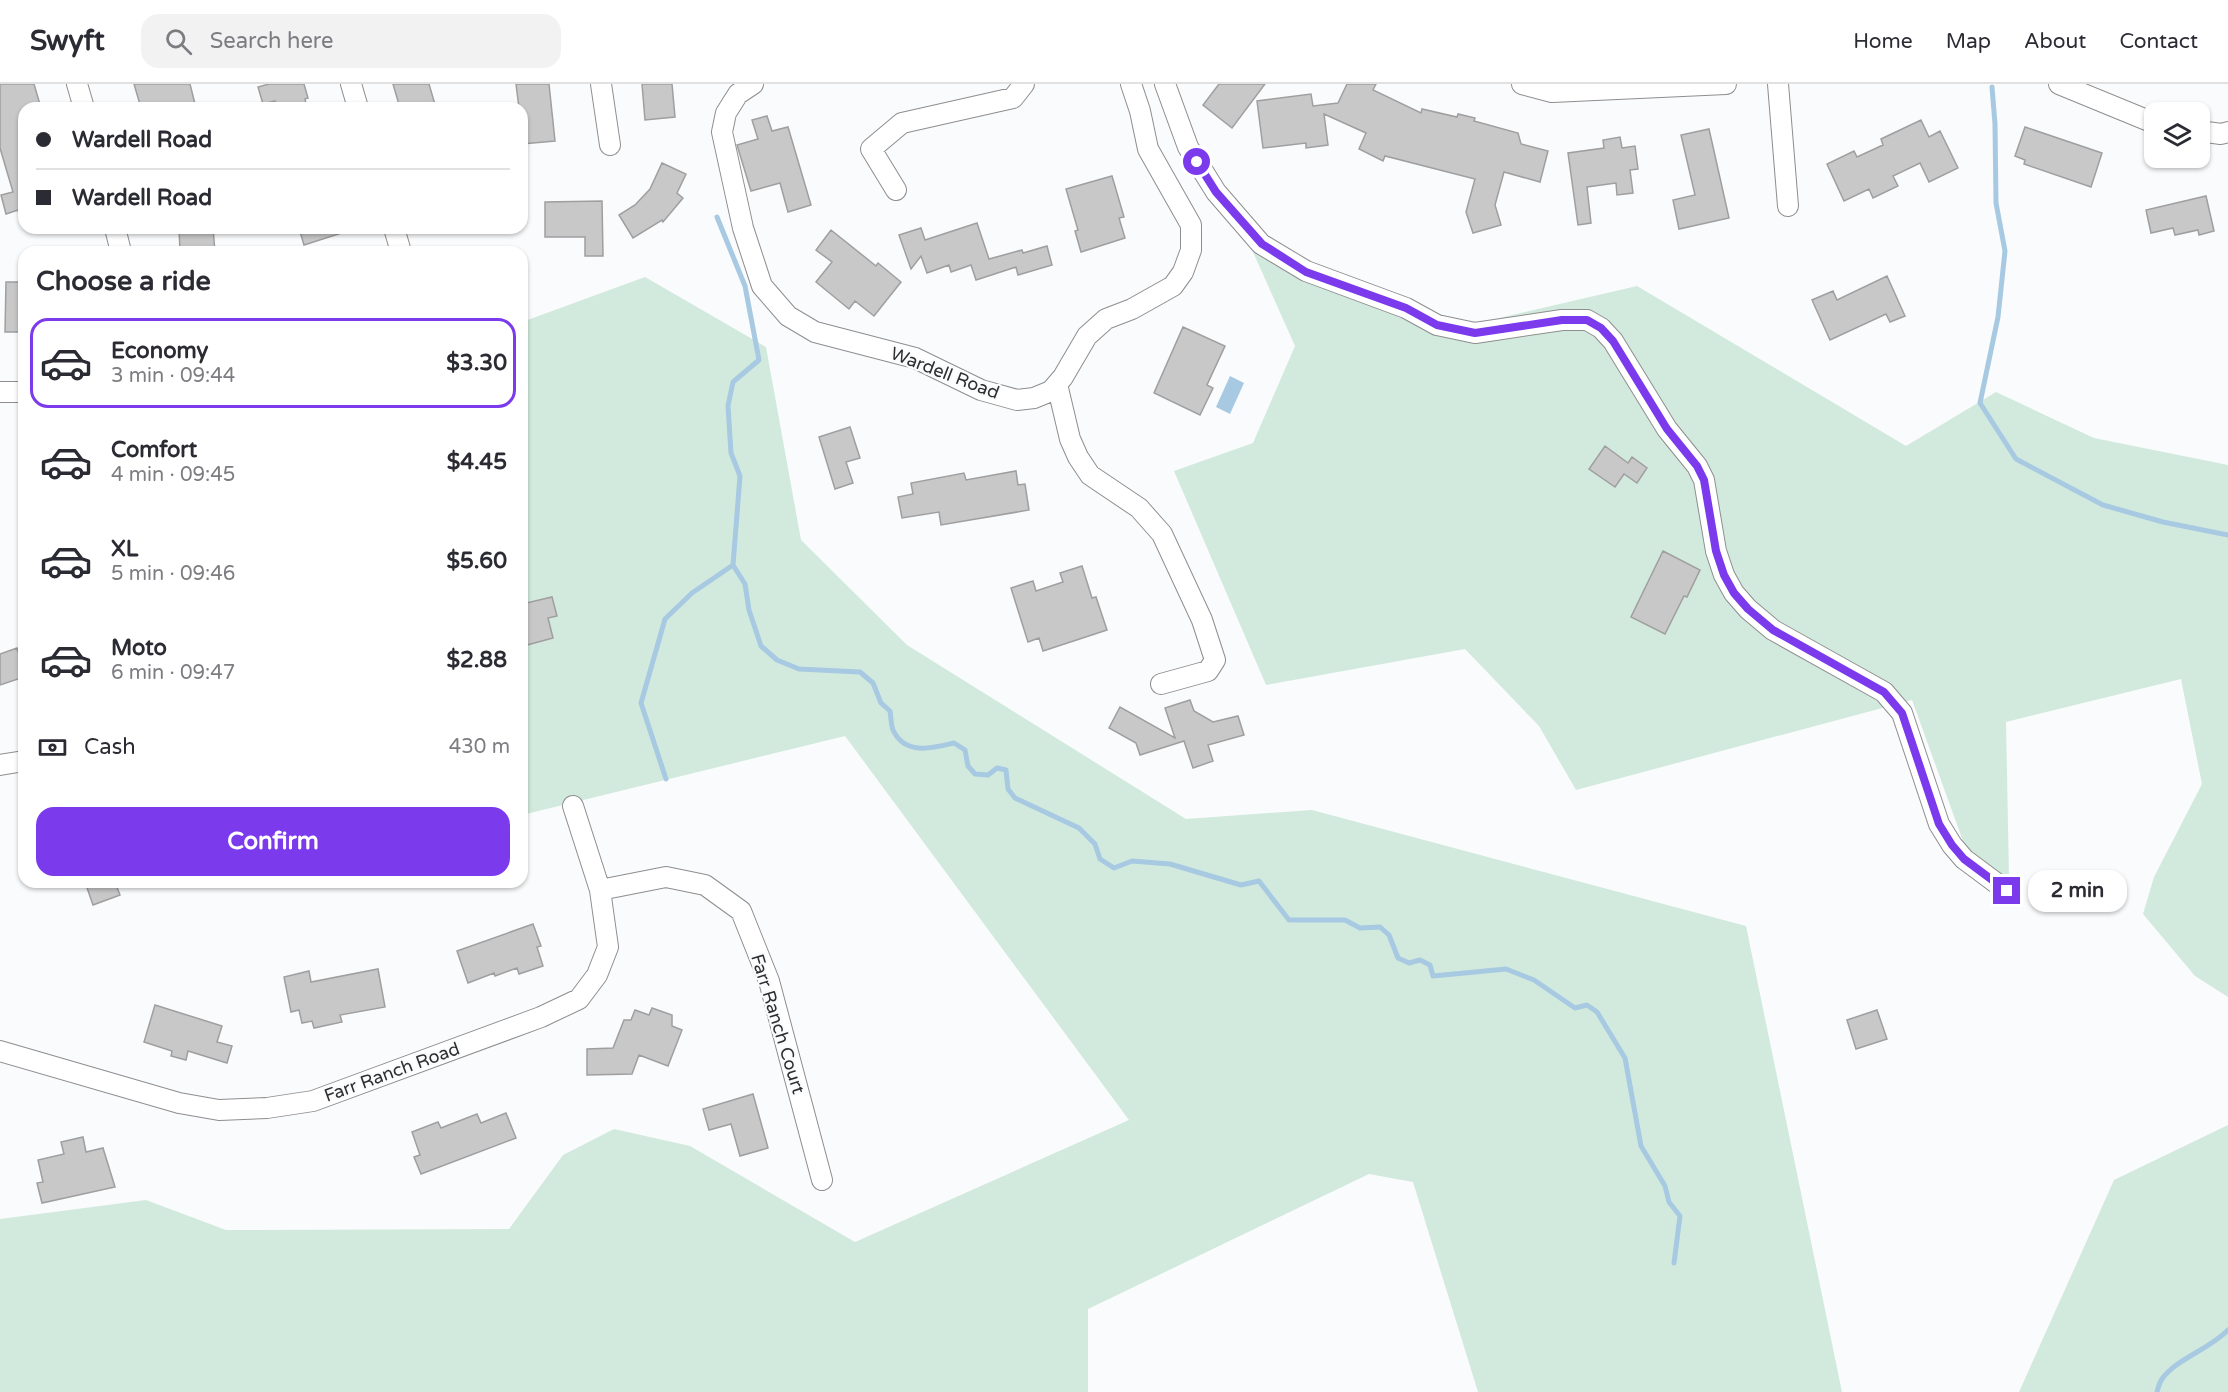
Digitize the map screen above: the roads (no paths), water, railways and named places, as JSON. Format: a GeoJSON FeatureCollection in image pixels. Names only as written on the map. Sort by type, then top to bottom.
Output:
{"type":"FeatureCollection","features":[{"type":"Feature","properties":{"kind":"street"},"geometry":{"type":"LineString","coordinates":[[77,84],[82,102]]}},
{"type":"Feature","properties":{"kind":"street"},"geometry":{"type":"LineString","coordinates":[[351,84],[356,102]]}},
{"type":"Feature","properties":{"kind":"street"},"geometry":{"type":"LineString","coordinates":[[601,84],[610,145]]}},
{"type":"Feature","properties":{"kind":"street","name":"Wardell Road"},"geometry":{"type":"LineString","coordinates":[[753,84],[738,94],[732,103],[726,113],[722,132],[743,228],[762,286],[788,316],[815,332],[915,358],[981,390],[1017,400],[1034,398],[1051,391],[1087,336],[1106,319],[1131,309],[1173,286],[1183,272],[1191,250],[1191,225],[1148,149],[1140,111],[1131,84]]}},
{"type":"Feature","properties":{"kind":"street"},"geometry":{"type":"LineString","coordinates":[[896,190],[871,149],[902,123],[1012,98],[1024,84]]}},
{"type":"Feature","properties":{"kind":"street"},"geometry":{"type":"LineString","coordinates":[[1166,84],[1188,147],[1216,192],[1262,244],[1306,272],[1406,308],[1437,325],[1475,333],[1562,320],[1587,320],[1601,328],[1613,341],[1667,429],[1697,466],[1704,480],[1716,551],[1724,575],[1734,593],[1748,609],[1773,630],[1884,692],[1902,713],[1939,824],[1964,859],[2007,891]]}},
{"type":"Feature","properties":{"kind":"street"},"geometry":{"type":"LineString","coordinates":[[1522,84],[1552,92],[1726,84]]}},
{"type":"Feature","properties":{"kind":"street"},"geometry":{"type":"LineString","coordinates":[[1778,84],[1788,206]]}},
{"type":"Feature","properties":{"kind":"street"},"geometry":{"type":"LineString","coordinates":[[2059,84],[2144,119]]}},
{"type":"Feature","properties":{"kind":"street"},"geometry":{"type":"LineString","coordinates":[[2210,132],[2221,134],[2228,132]]}},
{"type":"Feature","properties":{"kind":"street"},"geometry":{"type":"LineString","coordinates":[[1057,384],[1070,439],[1078,457],[1090,475],[1139,508],[1162,534],[1202,620],[1215,660],[1208,671],[1161,684]]}},
{"type":"Feature","properties":{"kind":"street"},"geometry":{"type":"LineString","coordinates":[[0,392],[18,392]]}},
{"type":"Feature","properties":{"kind":"street"},"geometry":{"type":"LineString","coordinates":[[0,765],[18,762]]}},
{"type":"Feature","properties":{"kind":"street","name":"Farr Ranch Road"},"geometry":{"type":"LineString","coordinates":[[0,1051],[180,1104],[219,1110],[267,1108],[313,1101],[541,1017],[579,999],[597,975],[608,947],[600,890],[573,806]]}},
{"type":"Feature","properties":{"kind":"street","name":"Farr Ranch Court"},"geometry":{"type":"LineString","coordinates":[[600,890],[666,877],[705,885],[741,911],[769,981],[822,1180]]}},
{"type":"Feature","properties":{"kind":"water"},"geometry":{"type":"Polygon","coordinates":[[[1230,376],[1244,383],[1230,414],[1216,407],[1230,376]]]}},
{"type":"Feature","properties":{"kind":"waterway"},"geometry":{"type":"LineString","coordinates":[[1992,87],[1996,203],[2005,251],[1998,317],[1980,403],[2016,459],[2103,505],[2163,522],[2228,535]]}},
{"type":"Feature","properties":{"kind":"waterway"},"geometry":{"type":"LineString","coordinates":[[717,217],[745,286],[759,360],[733,382],[728,406],[731,453],[740,476],[733,565],[745,584],[749,610],[761,646],[777,660],[799,669],[860,672],[873,683],[881,703],[890,711],[893,730],[905,744],[912,747],[929,748],[954,743],[965,750],[968,766],[975,774],[988,775],[997,768],[1006,770],[1008,789],[1015,798],[1079,828],[1095,844],[1100,859],[1114,868],[1132,861],[1170,864],[1241,885],[1259,881],[1289,920],[1345,920],[1360,928],[1380,927],[1389,935],[1398,958],[1409,963],[1420,960],[1430,965],[1433,976],[1506,969],[1534,980],[1575,1008],[1587,1005],[1597,1012],[1625,1058],[1641,1146],[1665,1186],[1669,1202],[1680,1216],[1674,1263]]}},
{"type":"Feature","properties":{"kind":"waterway"},"geometry":{"type":"LineString","coordinates":[[666,779],[641,703],[665,619],[692,593],[733,565]]}},
{"type":"Feature","properties":{"kind":"waterway"},"geometry":{"type":"LineString","coordinates":[[2157,1392],[2161,1380],[2168,1372],[2228,1330]]}}]}
